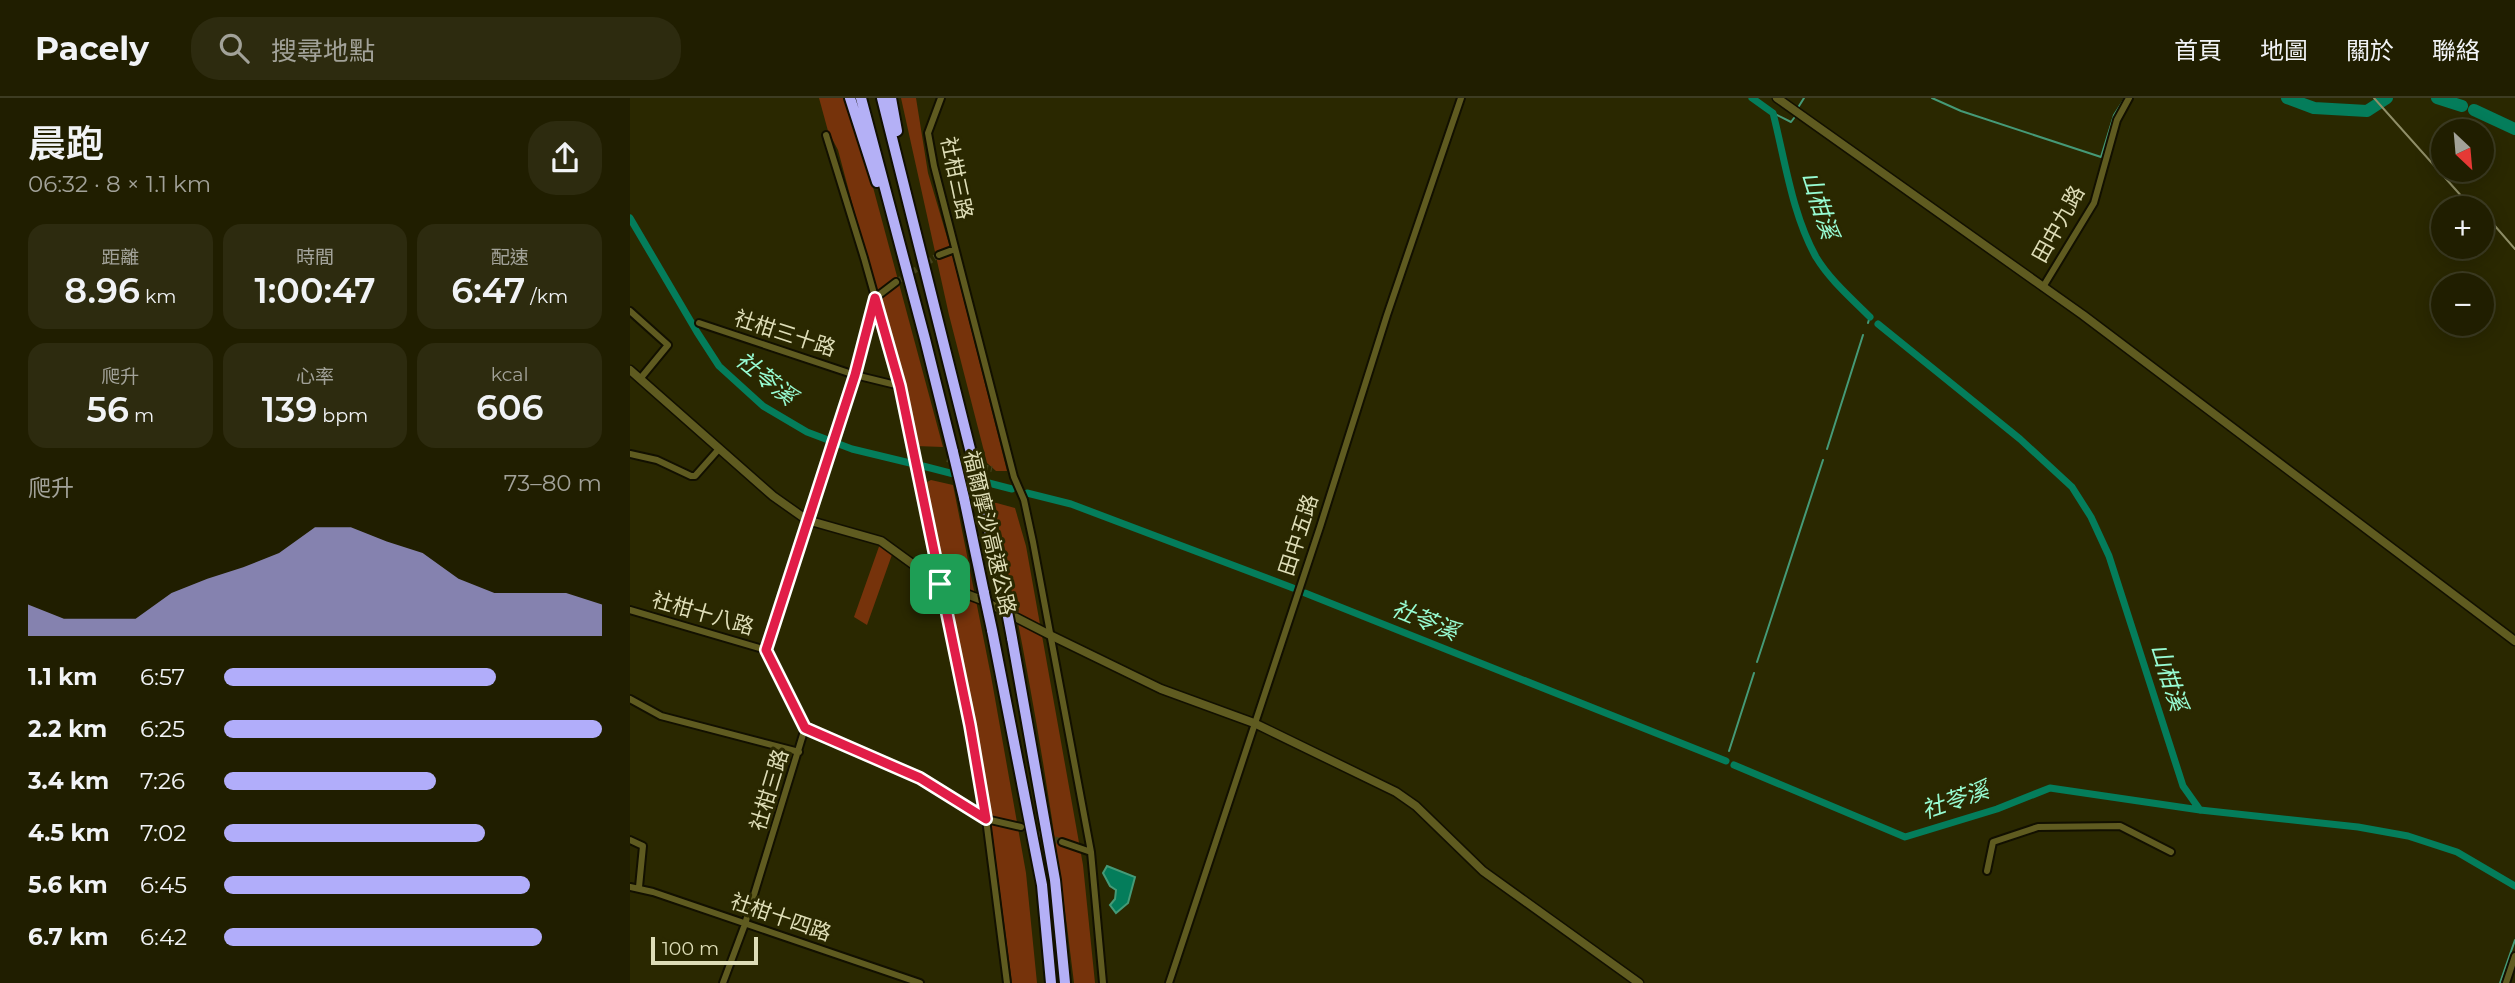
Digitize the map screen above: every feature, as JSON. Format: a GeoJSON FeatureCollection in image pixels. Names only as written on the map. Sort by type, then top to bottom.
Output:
{"type":"FeatureCollection","features":[{"type":"Feature","properties":{"kind":"highway"},"geometry":{"type":"LineString","coordinates":[[850,98],[919,314]]}},
{"type":"Feature","properties":{"kind":"highway","name":"福爾摩沙高速公路"},"geometry":{"type":"LineString","coordinates":[[861,98],[919,314],[964,498],[1042,885],[1051,983]]}},
{"type":"Feature","properties":{"kind":"highway","name":"福爾摩沙高速公路"},"geometry":{"type":"LineString","coordinates":[[882,98],[972,457],[1005,601],[1055,880],[1065,983]]}},
{"type":"Feature","properties":{"kind":"highway"},"geometry":{"type":"LineString","coordinates":[[891,98],[920,251]]}},
{"type":"Feature","properties":{"kind":"street","name":"社柑三路"},"geometry":{"type":"LineString","coordinates":[[939,255],[955,249],[933,166],[928,133],[941,98]]}},
{"type":"Feature","properties":{"kind":"street","name":"田中五路"},"geometry":{"type":"LineString","coordinates":[[1169,983],[1461,98]]}},
{"type":"Feature","properties":{"kind":"street"},"geometry":{"type":"LineString","coordinates":[[1777,98],[2043,287],[2515,641]]}},
{"type":"Feature","properties":{"kind":"street","name":"田中九路"},"geometry":{"type":"LineString","coordinates":[[2043,287],[2094,203],[2117,120],[2129,98]]}},
{"type":"Feature","properties":{"kind":"street"},"geometry":{"type":"LineString","coordinates":[[826,135],[900,386],[970,725],[986,819],[1007,983]]}},
{"type":"Feature","properties":{"kind":"street"},"geometry":{"type":"LineString","coordinates":[[955,249],[1014,478],[1024,500],[1052,636],[1091,852],[1103,983]]}},
{"type":"Feature","properties":{"kind":"street"},"geometry":{"type":"LineString","coordinates":[[766,650],[855,375],[875,298],[895,282]]}},
{"type":"Feature","properties":{"kind":"street"},"geometry":{"type":"LineString","coordinates":[[630,311],[668,345],[640,379]]}},
{"type":"Feature","properties":{"kind":"street","name":"社柑三十路"},"geometry":{"type":"LineString","coordinates":[[699,323],[855,375],[900,386]]}},
{"type":"Feature","properties":{"kind":"street"},"geometry":{"type":"LineString","coordinates":[[630,370],[718,450],[773,496],[807,520],[881,541],[940,584],[982,600],[1161,688],[1254,723],[1396,792],[1416,806],[1483,871],[1639,983]]}},
{"type":"Feature","properties":{"kind":"street"},"geometry":{"type":"LineString","coordinates":[[630,454],[657,460],[695,476],[718,450]]}},
{"type":"Feature","properties":{"kind":"street","name":"社柑十八路"},"geometry":{"type":"LineString","coordinates":[[630,610],[766,650]]}},
{"type":"Feature","properties":{"kind":"street","name":"社柑三路"},"geometry":{"type":"LineString","coordinates":[[723,983],[745,924],[805,728],[766,650]]}},
{"type":"Feature","properties":{"kind":"street"},"geometry":{"type":"LineString","coordinates":[[630,699],[661,716],[799,752]]}},
{"type":"Feature","properties":{"kind":"street"},"geometry":{"type":"LineString","coordinates":[[805,728],[920,778],[986,819],[1021,827]]}},
{"type":"Feature","properties":{"kind":"street"},"geometry":{"type":"LineString","coordinates":[[1987,871],[1993,842],[2038,827],[2120,827],[2171,852]]}},
{"type":"Feature","properties":{"kind":"street"},"geometry":{"type":"LineString","coordinates":[[630,840],[643,846],[639,887]]}},
{"type":"Feature","properties":{"kind":"street"},"geometry":{"type":"LineString","coordinates":[[1062,842],[1091,852]]}},
{"type":"Feature","properties":{"kind":"street","name":"社柑十四路"},"geometry":{"type":"LineString","coordinates":[[630,887],[639,887],[920,983]]}},
{"type":"Feature","properties":{"kind":"street"},"geometry":{"type":"LineString","coordinates":[[2506,983],[2515,956]]}},
{"type":"Feature","properties":{"kind":"shaded area"},"geometry":{"type":"Polygon","coordinates":[[[819,98],[849,98],[943,447],[916,446],[903,381],[838,150],[828,131],[819,98]]]}},
{"type":"Feature","properties":{"kind":"shaded area"},"geometry":{"type":"Polygon","coordinates":[[[901,98],[916,98],[928,173],[952,254],[1007,471],[996,471],[987,463],[949,315],[901,98]]]}},
{"type":"Feature","properties":{"kind":"shaded area"},"geometry":{"type":"Polygon","coordinates":[[[931,480],[953,485],[1026,873],[1037,983],[1012,983],[990,816],[959,639],[926,492],[925,483],[931,480]]]}},
{"type":"Feature","properties":{"kind":"shaded area"},"geometry":{"type":"Polygon","coordinates":[[[993,502],[1015,508],[1026,546],[1083,865],[1095,983],[1074,983],[1039,741],[993,502]]]}},
{"type":"Feature","properties":{"kind":"shaded area"},"geometry":{"type":"Polygon","coordinates":[[[881,541],[894,549],[867,625],[854,617],[881,541]]]}},
{"type":"Feature","properties":{"kind":"shaded area"},"geometry":{"type":"Polygon","coordinates":[[[1107,866],[1135,877],[1128,903],[1116,913],[1110,905],[1115,899],[1116,890],[1110,886],[1103,873],[1107,866]]]}},
{"type":"Feature","properties":{"kind":"waterway","name":"山柑溪"},"geometry":{"type":"LineString","coordinates":[[1752,98],[1773,113],[1795,205],[1816,257],[1834,281],[1870,317]]}},
{"type":"Feature","properties":{"kind":"waterway"},"geometry":{"type":"LineString","coordinates":[[1799,106],[1804,98]]}},
{"type":"Feature","properties":{"kind":"waterway"},"geometry":{"type":"LineString","coordinates":[[1932,98],[1961,111],[2101,157],[2114,115],[2125,98]]}},
{"type":"Feature","properties":{"kind":"waterway"},"geometry":{"type":"LineString","coordinates":[[2287,98],[2314,108],[2367,111],[2387,98]]}},
{"type":"Feature","properties":{"kind":"waterway"},"geometry":{"type":"LineString","coordinates":[[2437,98],[2462,106]]}},
{"type":"Feature","properties":{"kind":"waterway"},"geometry":{"type":"LineString","coordinates":[[2474,110],[2515,129]]}},
{"type":"Feature","properties":{"kind":"waterway"},"geometry":{"type":"LineString","coordinates":[[1773,113],[1791,122],[1794,118]]}},
{"type":"Feature","properties":{"kind":"waterway","name":"社苓溪"},"geometry":{"type":"LineString","coordinates":[[630,218],[719,366],[763,406],[807,432],[852,449],[910,463]]}},
{"type":"Feature","properties":{"kind":"waterway","name":"山柑溪"},"geometry":{"type":"LineString","coordinates":[[1868,323],[1870,316]]}},
{"type":"Feature","properties":{"kind":"waterway","name":"山柑溪"},"geometry":{"type":"LineString","coordinates":[[1878,324],[2020,439],[2072,487],[2091,517],[2109,556],[2183,786],[2200,810]]}},
{"type":"Feature","properties":{"kind":"waterway"},"geometry":{"type":"LineString","coordinates":[[1827,449],[1863,335]]}},
{"type":"Feature","properties":{"kind":"waterway"},"geometry":{"type":"LineString","coordinates":[[1757,662],[1823,460]]}},
{"type":"Feature","properties":{"kind":"waterway","name":"社苓溪"},"geometry":{"type":"LineString","coordinates":[[919,465],[1012,489]]}},
{"type":"Feature","properties":{"kind":"waterway","name":"社苓溪"},"geometry":{"type":"LineString","coordinates":[[1027,493],[1071,504],[1293,588]]}},
{"type":"Feature","properties":{"kind":"waterway","name":"社苓溪"},"geometry":{"type":"LineString","coordinates":[[1305,593],[1726,761]]}},
{"type":"Feature","properties":{"kind":"waterway"},"geometry":{"type":"LineString","coordinates":[[1729,751],[1754,673]]}},
{"type":"Feature","properties":{"kind":"waterway","name":"社苓溪"},"geometry":{"type":"LineString","coordinates":[[1734,765],[1905,837],[1997,809],[2050,788],[2200,810],[2358,827],[2408,836],[2457,852],[2515,886]]}},
{"type":"Feature","properties":{"kind":"waterway"},"geometry":{"type":"LineString","coordinates":[[2500,983],[2515,940]]}},
{"type":"Feature","properties":{"kind":"tunnel"},"geometry":{"type":"LineString","coordinates":[[896,282],[939,255]]}},
{"type":"Feature","properties":{"kind":"tunnel"},"geometry":{"type":"LineString","coordinates":[[947,459],[992,469]]}},
{"type":"Feature","properties":{"kind":"tunnel"},"geometry":{"type":"LineString","coordinates":[[1021,827],[1062,842]]}},
{"type":"Feature","properties":{"kind":"railway"},"geometry":{"type":"LineString","coordinates":[[2374,98],[2461,196]]}},
{"type":"Feature","properties":{"kind":"railway"},"geometry":{"type":"LineString","coordinates":[[2494,225],[2515,249]]}},
{"type":"Feature","properties":{"kind":"route"},"geometry":{"type":"LineString","coordinates":[[875,298],[900,386],[940,584],[970,725],[986,819],[920,778],[805,728],[766,650],[855,375],[875,298]]}}]}
